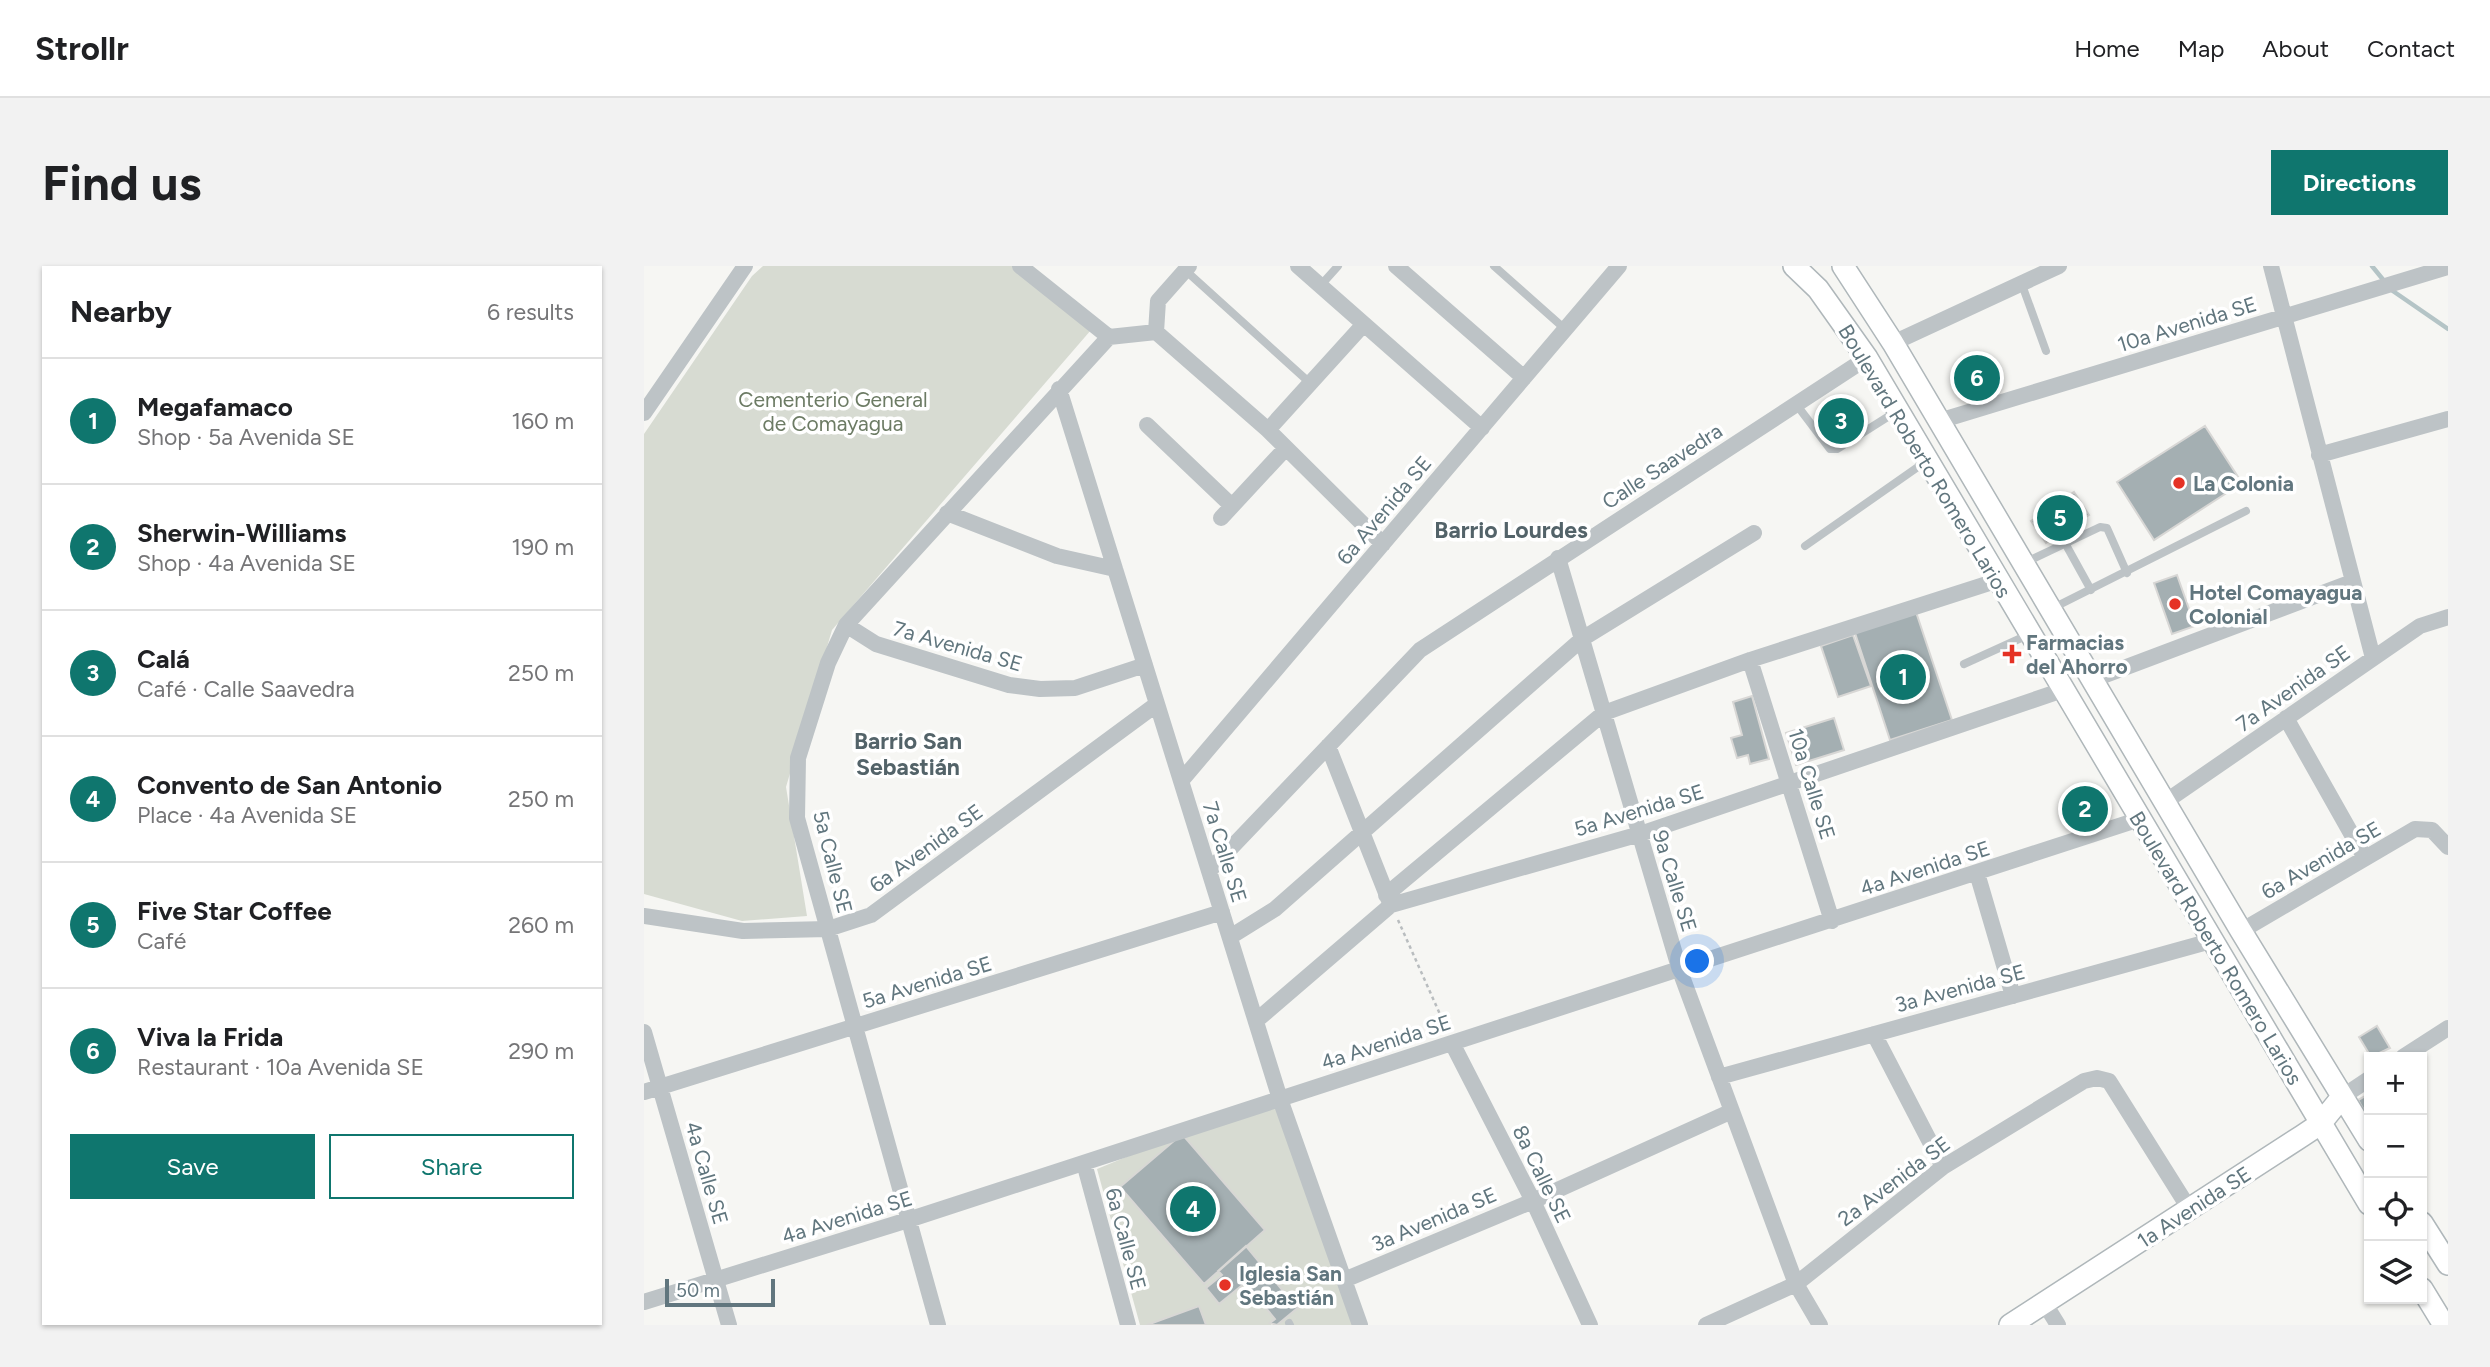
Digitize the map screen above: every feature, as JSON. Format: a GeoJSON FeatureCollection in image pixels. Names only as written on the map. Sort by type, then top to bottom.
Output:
{"type":"FeatureCollection","features":[{"type":"Feature","properties":{"kind":"main road","name":"Boulevard Roberto Romero Larios"},"geometry":{"type":"LineString","coordinates":[[1794,266],[1818,289],[1867,358],[2364,1196]]}},
{"type":"Feature","properties":{"kind":"main road","name":"Boulevard Roberto Romero Larios"},"geometry":{"type":"LineString","coordinates":[[1843,266],[1893,343],[2364,1132]]}},
{"type":"Feature","properties":{"kind":"main road","name":"1a Avenida SE"},"geometry":{"type":"LineString","coordinates":[[2010,1325],[2320,1124],[2342,1097]]}},
{"type":"Feature","properties":{"kind":"main road"},"geometry":{"type":"LineString","coordinates":[[2427,1231],[2448,1264]]}},
{"type":"Feature","properties":{"kind":"main road"},"geometry":{"type":"LineString","coordinates":[[2427,1297],[2444,1325]]}},
{"type":"Feature","properties":{"kind":"street"},"geometry":{"type":"LineString","coordinates":[[644,413],[650,391],[745,266]]}},
{"type":"Feature","properties":{"kind":"street"},"geometry":{"type":"LineString","coordinates":[[1020,266],[1037,272],[1109,337],[1156,332],[1268,430],[1383,544]]}},
{"type":"Feature","properties":{"kind":"street"},"geometry":{"type":"LineString","coordinates":[[1298,266],[1482,428]]}},
{"type":"Feature","properties":{"kind":"street"},"geometry":{"type":"LineString","coordinates":[[1396,266],[1524,378]]}},
{"type":"Feature","properties":{"kind":"street","name":"6a Avenida SE"},"geometry":{"type":"LineString","coordinates":[[1181,781],[1619,266]]}},
{"type":"Feature","properties":{"kind":"street"},"geometry":{"type":"LineString","coordinates":[[1893,343],[2059,266]]}},
{"type":"Feature","properties":{"kind":"street"},"geometry":{"type":"LineString","coordinates":[[2271,266],[2373,658]]}},
{"type":"Feature","properties":{"kind":"street"},"geometry":{"type":"LineString","coordinates":[[1156,332],[1158,301],[1185,267]]}},
{"type":"Feature","properties":{"kind":"street","name":"10a Avenida SE"},"geometry":{"type":"LineString","coordinates":[[1939,421],[2448,267]]}},
{"type":"Feature","properties":{"kind":"street"},"geometry":{"type":"LineString","coordinates":[[1268,430],[1364,324]]}},
{"type":"Feature","properties":{"kind":"street","name":"5a Calle SE"},"geometry":{"type":"LineString","coordinates":[[938,1325],[797,818],[798,758],[828,663],[846,625],[1109,337]]}},
{"type":"Feature","properties":{"kind":"street","name":"Calle Saavedra"},"geometry":{"type":"LineString","coordinates":[[1209,871],[1420,650],[1867,358]]}},
{"type":"Feature","properties":{"kind":"street","name":"7a Calle SE"},"geometry":{"type":"LineString","coordinates":[[1059,389],[1280,1099],[1360,1325]]}},
{"type":"Feature","properties":{"kind":"street"},"geometry":{"type":"LineString","coordinates":[[2319,455],[2448,419]]}},
{"type":"Feature","properties":{"kind":"street"},"geometry":{"type":"LineString","coordinates":[[1147,425],[1226,512],[1286,448]]}},
{"type":"Feature","properties":{"kind":"street"},"geometry":{"type":"LineString","coordinates":[[947,513],[1057,555],[1115,569]]}},
{"type":"Feature","properties":{"kind":"street"},"geometry":{"type":"LineString","coordinates":[[1230,937],[1275,909],[1582,639],[1754,533]]}},
{"type":"Feature","properties":{"kind":"street","name":"9a Calle SE"},"geometry":{"type":"LineString","coordinates":[[1558,558],[1680,971],[1796,1284],[1820,1325]]}},
{"type":"Feature","properties":{"kind":"street"},"geometry":{"type":"LineString","coordinates":[[1328,746],[1389,900],[1604,713],[1751,660],[1999,580]]}},
{"type":"Feature","properties":{"kind":"street"},"geometry":{"type":"LineString","coordinates":[[2092,680],[2352,582]]}},
{"type":"Feature","properties":{"kind":"street","name":"7a Avenida SE"},"geometry":{"type":"LineString","coordinates":[[2165,802],[2420,626],[2443,619]]}},
{"type":"Feature","properties":{"kind":"street","name":"7a Avenida SE"},"geometry":{"type":"LineString","coordinates":[[846,625],[876,644],[1009,685],[1040,690],[1075,688],[1145,665]]}},
{"type":"Feature","properties":{"kind":"street","name":"10a Calle SE"},"geometry":{"type":"LineString","coordinates":[[1751,660],[1832,921]]}},
{"type":"Feature","properties":{"kind":"street","name":"5a Avenida SE"},"geometry":{"type":"LineString","coordinates":[[1257,1020],[1389,900],[1640,834],[2063,690]]}},
{"type":"Feature","properties":{"kind":"street","name":"6a Avenida SE"},"geometry":{"type":"LineString","coordinates":[[644,916],[743,931],[828,929],[871,915],[1157,704]]}},
{"type":"Feature","properties":{"kind":"street"},"geometry":{"type":"LineString","coordinates":[[2286,718],[2365,858]]}},
{"type":"Feature","properties":{"kind":"street","name":"4a Avenida SE"},"geometry":{"type":"LineString","coordinates":[[644,1302],[908,1220],[1680,971],[2140,819]]}},
{"type":"Feature","properties":{"kind":"street","name":"6a Avenida SE"},"geometry":{"type":"LineString","coordinates":[[2241,930],[2415,829],[2423,828],[2438,835],[2448,847]]}},
{"type":"Feature","properties":{"kind":"street"},"geometry":{"type":"LineString","coordinates":[[1977,873],[2013,996]]}},
{"type":"Feature","properties":{"kind":"street","name":"5a Avenida SE"},"geometry":{"type":"LineString","coordinates":[[652,1090],[1222,912]]}},
{"type":"Feature","properties":{"kind":"street","name":"3a Avenida SE"},"geometry":{"type":"LineString","coordinates":[[1719,1077],[2211,941]]}},
{"type":"Feature","properties":{"kind":"street"},"geometry":{"type":"LineString","coordinates":[[2411,1052],[2448,1028]]}},
{"type":"Feature","properties":{"kind":"street","name":"4a Calle SE"},"geometry":{"type":"LineString","coordinates":[[644,1032],[652,1090],[729,1325]]}},
{"type":"Feature","properties":{"kind":"street"},"geometry":{"type":"LineString","coordinates":[[1874,1034],[1943,1167]]}},
{"type":"Feature","properties":{"kind":"street","name":"8a Calle SE"},"geometry":{"type":"LineString","coordinates":[[1452,1043],[1533,1201],[1590,1325]]}},
{"type":"Feature","properties":{"kind":"street","name":"2a Avenida SE"},"geometry":{"type":"LineString","coordinates":[[1706,1325],[1796,1284],[1943,1167],[2084,1080],[2096,1078],[2109,1081],[2190,1210]]}},
{"type":"Feature","properties":{"kind":"street","name":"1a Avenida SE"},"geometry":{"type":"LineString","coordinates":[[2342,1097],[2364,1082]]}},
{"type":"Feature","properties":{"kind":"street","name":"3a Avenida SE"},"geometry":{"type":"LineString","coordinates":[[1344,1280],[1533,1201],[1732,1111]]}},
{"type":"Feature","properties":{"kind":"street","name":"6a Calle SE"},"geometry":{"type":"LineString","coordinates":[[1084,1163],[1128,1325]]}},
{"type":"Feature","properties":{"kind":"street"},"geometry":{"type":"LineString","coordinates":[[2045,1304],[2058,1325]]}},
{"type":"Feature","properties":{"kind":"lane"},"geometry":{"type":"LineString","coordinates":[[1321,285],[1338,266]]}},
{"type":"Feature","properties":{"kind":"lane"},"geometry":{"type":"LineString","coordinates":[[1494,266],[1565,329]]}},
{"type":"Feature","properties":{"kind":"lane"},"geometry":{"type":"LineString","coordinates":[[1185,267],[1310,383]]}},
{"type":"Feature","properties":{"kind":"lane"},"geometry":{"type":"LineString","coordinates":[[2021,282],[2046,351]]}},
{"type":"Feature","properties":{"kind":"lane"},"geometry":{"type":"LineString","coordinates":[[1796,404],[1830,449],[1837,449],[1898,410]]}},
{"type":"Feature","properties":{"kind":"lane"},"geometry":{"type":"LineString","coordinates":[[1805,546],[1928,460]]}},
{"type":"Feature","properties":{"kind":"lane"},"geometry":{"type":"LineString","coordinates":[[2051,610],[2246,511]]}},
{"type":"Feature","properties":{"kind":"lane"},"geometry":{"type":"LineString","coordinates":[[2024,564],[2094,528],[2107,528],[2127,573]]}},
{"type":"Feature","properties":{"kind":"lane"},"geometry":{"type":"LineString","coordinates":[[2065,543],[2091,590]]}},
{"type":"Feature","properties":{"kind":"lane"},"geometry":{"type":"LineString","coordinates":[[1964,664],[2030,634]]}},
{"type":"Feature","properties":{"kind":"path"},"geometry":{"type":"LineString","coordinates":[[1389,900],[1452,1043]]}},
{"type":"Feature","properties":{"kind":"green space","name":"Cementerio General de Comayagua"},"geometry":{"type":"Polygon","coordinates":[[[763,266],[1013,266],[1091,330],[832,630],[786,787],[807,916],[742,921],[644,894],[644,434],[752,276],[763,266]]]}},
{"type":"Feature","properties":{"kind":"green space"},"geometry":{"type":"Polygon","coordinates":[[[1278,1105],[1357,1325],[1277,1325],[1300,1306],[1292,1302],[1246,1246],[1265,1230],[1182,1134],[1278,1105]]]}},
{"type":"Feature","properties":{"kind":"green space"},"geometry":{"type":"Polygon","coordinates":[[[1182,1134],[1121,1187],[1203,1283],[1218,1271],[1222,1275],[1206,1288],[1219,1304],[1245,1283],[1275,1319],[1271,1325],[1140,1325],[1097,1169],[1182,1134]]]}},
{"type":"Feature","properties":{"kind":"building","name":"La Colonia"},"geometry":{"type":"Polygon","coordinates":[[[2205,426],[2242,483],[2154,540],[2117,482],[2205,426]]]}},
{"type":"Feature","properties":{"kind":"building"},"geometry":{"type":"Polygon","coordinates":[[[2074,492],[2089,515],[2046,543],[2031,521],[2074,492]]]}},
{"type":"Feature","properties":{"kind":"building","name":"Hotel Comayagua Colonial"},"geometry":{"type":"Polygon","coordinates":[[[2177,575],[2195,626],[2172,634],[2154,583],[2177,575]]]}},
{"type":"Feature","properties":{"kind":"building"},"geometry":{"type":"Polygon","coordinates":[[[1916,612],[1952,720],[1890,740],[1855,633],[1916,612]]]}},
{"type":"Feature","properties":{"kind":"building"},"geometry":{"type":"Polygon","coordinates":[[[1853,635],[1871,686],[1838,697],[1821,646],[1853,635]]]}},
{"type":"Feature","properties":{"kind":"building"},"geometry":{"type":"Polygon","coordinates":[[[1752,696],[1769,759],[1750,764],[1748,755],[1737,758],[1731,738],[1742,735],[1733,702],[1752,696]]]}},
{"type":"Feature","properties":{"kind":"building"},"geometry":{"type":"Polygon","coordinates":[[[1834,718],[1844,750],[1796,765],[1786,733],[1834,718]]]}},
{"type":"Feature","properties":{"kind":"building"},"geometry":{"type":"Polygon","coordinates":[[[2090,787],[2096,799],[2069,808],[2065,797],[2090,787]]]}},
{"type":"Feature","properties":{"kind":"building"},"geometry":{"type":"Polygon","coordinates":[[[2096,799],[2101,811],[2073,819],[2069,808],[2096,799]]]}},
{"type":"Feature","properties":{"kind":"building"},"geometry":{"type":"Polygon","coordinates":[[[2377,1026],[2390,1048],[2382,1052],[2368,1052],[2359,1037],[2377,1026]]]}},
{"type":"Feature","properties":{"kind":"building"},"geometry":{"type":"Polygon","coordinates":[[[2364,1097],[2364,1110],[2358,1100],[2364,1097]]]}},
{"type":"Feature","properties":{"kind":"building"},"geometry":{"type":"Polygon","coordinates":[[[1182,1134],[1265,1230],[1204,1284],[1120,1187],[1182,1134]]]}},
{"type":"Feature","properties":{"kind":"building","name":"Iglesia San Sebastián"},"geometry":{"type":"Polygon","coordinates":[[[1246,1246],[1292,1302],[1295,1300],[1300,1306],[1277,1325],[1270,1323],[1275,1319],[1245,1283],[1219,1304],[1206,1288],[1222,1275],[1218,1271],[1246,1246]]]}},
{"type":"Feature","properties":{"kind":"building"},"geometry":{"type":"Polygon","coordinates":[[[1199,1306],[1206,1325],[1147,1325],[1199,1306]]]}},
{"type":"Feature","properties":{"kind":"waterway"},"geometry":{"type":"LineString","coordinates":[[2372,266],[2385,282]]}},
{"type":"Feature","properties":{"kind":"waterway"},"geometry":{"type":"LineString","coordinates":[[2390,289],[2448,329]]}},
{"type":"Feature","properties":{"kind":"place","name":"Viva la Frida"},"geometry":{"type":"Point","coordinates":[1977,378]}},
{"type":"Feature","properties":{"kind":"place","name":"Calá"},"geometry":{"type":"Point","coordinates":[1841,421]}},
{"type":"Feature","properties":{"kind":"place","name":"La Colonia"},"geometry":{"type":"Point","coordinates":[2179,483]}},
{"type":"Feature","properties":{"kind":"place","name":"Five Star Coffee"},"geometry":{"type":"Point","coordinates":[2060,518]}},
{"type":"Feature","properties":{"kind":"place","name":"Hotel Comayagua Colonial"},"geometry":{"type":"Point","coordinates":[2175,604]}},
{"type":"Feature","properties":{"kind":"place","name":"Farmacias del Ahorro"},"geometry":{"type":"Point","coordinates":[2012,654]}},
{"type":"Feature","properties":{"kind":"place","name":"Megafamaco"},"geometry":{"type":"Point","coordinates":[1903,677]}},
{"type":"Feature","properties":{"kind":"place","name":"Sherwin-Williams"},"geometry":{"type":"Point","coordinates":[2085,809]}},
{"type":"Feature","properties":{"kind":"place","name":"Convento de San Antonio"},"geometry":{"type":"Point","coordinates":[1193,1209]}},
{"type":"Feature","properties":{"kind":"place","name":"Iglesia San Sebastián"},"geometry":{"type":"Point","coordinates":[1225,1285]}},
{"type":"Feature","properties":{"kind":"district","name":"Barrio Lourdes"},"geometry":{"type":"Point","coordinates":[1511,530]}},
{"type":"Feature","properties":{"kind":"district","name":"Barrio San Sebastián"},"geometry":{"type":"Point","coordinates":[908,754]}}]}
